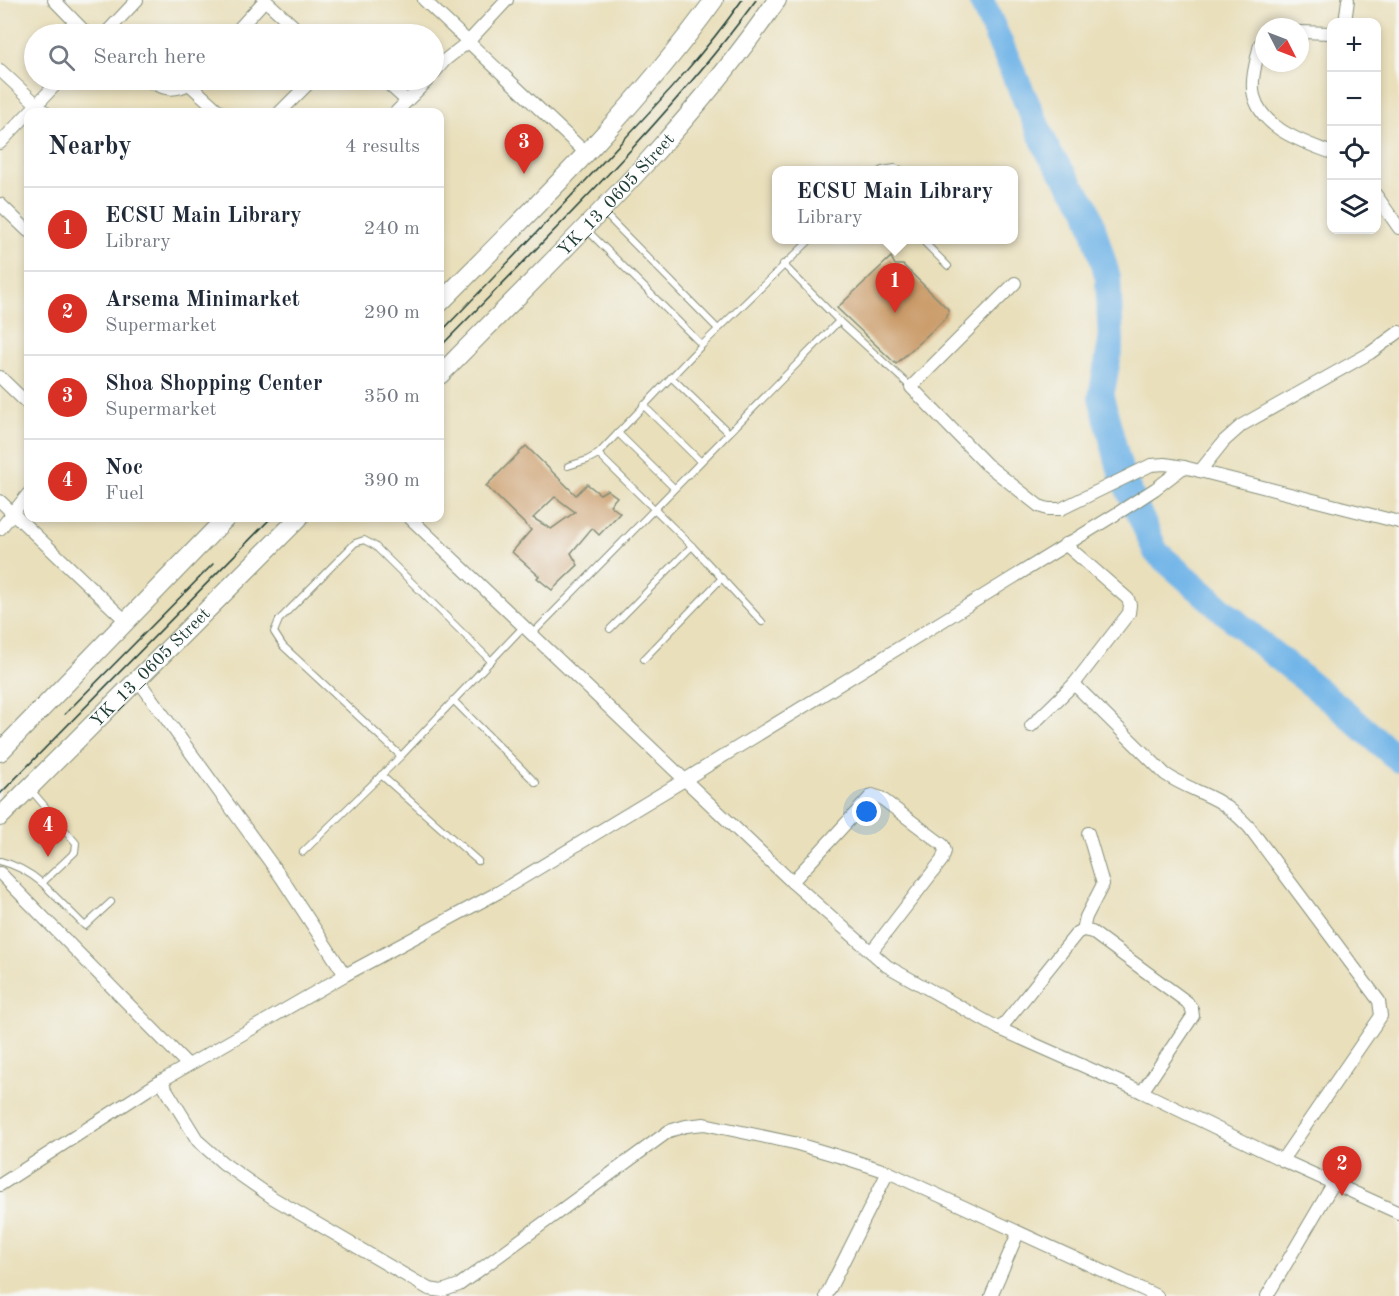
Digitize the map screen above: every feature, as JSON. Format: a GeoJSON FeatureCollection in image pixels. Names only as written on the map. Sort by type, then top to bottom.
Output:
{"type":"FeatureCollection","features":[{"type":"Feature","properties":{"kind":"main road"},"geometry":{"type":"LineString","coordinates":[[444,299],[587,154],[680,46],[714,0]]}},
{"type":"Feature","properties":{"kind":"main road","name":"YK_13_0605 Street"},"geometry":{"type":"LineString","coordinates":[[444,371],[602,211],[690,116],[751,39],[777,0]]}},
{"type":"Feature","properties":{"kind":"main road"},"geometry":{"type":"LineString","coordinates":[[0,752],[222,522]]}},
{"type":"Feature","properties":{"kind":"main road","name":"YK_13_0605 Street"},"geometry":{"type":"LineString","coordinates":[[0,817],[295,522]]}},
{"type":"Feature","properties":{"kind":"street"},"geometry":{"type":"LineString","coordinates":[[54,0],[77,24]]}},
{"type":"Feature","properties":{"kind":"street"},"geometry":{"type":"LineString","coordinates":[[114,24],[137,0]]}},
{"type":"Feature","properties":{"kind":"street"},"geometry":{"type":"LineString","coordinates":[[243,24],[265,0],[291,24]]}},
{"type":"Feature","properties":{"kind":"street"},"geometry":{"type":"LineString","coordinates":[[424,0],[587,154]]}},
{"type":"Feature","properties":{"kind":"street"},"geometry":{"type":"LineString","coordinates":[[444,61],[468,42],[507,0]]}},
{"type":"Feature","properties":{"kind":"street"},"geometry":{"type":"LineString","coordinates":[[1346,18],[1348,0]]}},
{"type":"Feature","properties":{"kind":"street"},"geometry":{"type":"LineString","coordinates":[[1309,32],[1327,33]]}},
{"type":"Feature","properties":{"kind":"street"},"geometry":{"type":"LineString","coordinates":[[0,70],[40,108],[53,90]]}},
{"type":"Feature","properties":{"kind":"street"},"geometry":{"type":"LineString","coordinates":[[1255,72],[1254,97],[1262,110],[1285,134],[1327,151]]}},
{"type":"Feature","properties":{"kind":"street"},"geometry":{"type":"LineString","coordinates":[[199,90],[216,108]]}},
{"type":"Feature","properties":{"kind":"street"},"geometry":{"type":"LineString","coordinates":[[284,108],[302,90]]}},
{"type":"Feature","properties":{"kind":"street"},"geometry":{"type":"LineString","coordinates":[[394,90],[407,102]]}},
{"type":"Feature","properties":{"kind":"street"},"geometry":{"type":"LineString","coordinates":[[400,108],[418,90]]}},
{"type":"Feature","properties":{"kind":"street"},"geometry":{"type":"LineString","coordinates":[[0,143],[24,122]]}},
{"type":"Feature","properties":{"kind":"street"},"geometry":{"type":"LineString","coordinates":[[1381,201],[1399,228]]}},
{"type":"Feature","properties":{"kind":"street"},"geometry":{"type":"LineString","coordinates":[[0,204],[24,227]]}},
{"type":"Feature","properties":{"kind":"street"},"geometry":{"type":"LineString","coordinates":[[1015,283],[911,387],[986,465],[1039,506],[1061,509],[1151,465],[1165,464],[1399,522]]}},
{"type":"Feature","properties":{"kind":"street"},"geometry":{"type":"LineString","coordinates":[[1200,471],[1224,441],[1242,425],[1370,353],[1399,332]]}},
{"type":"Feature","properties":{"kind":"street"},"geometry":{"type":"LineString","coordinates":[[0,376],[24,400]]}},
{"type":"Feature","properties":{"kind":"street"},"geometry":{"type":"LineString","coordinates":[[0,1185],[188,1065],[345,975],[499,892],[686,779],[1121,511],[1184,467]]}},
{"type":"Feature","properties":{"kind":"street"},"geometry":{"type":"LineString","coordinates":[[0,529],[24,500]]}},
{"type":"Feature","properties":{"kind":"street"},"geometry":{"type":"LineString","coordinates":[[0,501],[126,621]]}},
{"type":"Feature","properties":{"kind":"street"},"geometry":{"type":"LineString","coordinates":[[415,522],[792,882],[887,966],[999,1029],[1142,1092],[1282,1160],[1399,1213]]}},
{"type":"Feature","properties":{"kind":"street"},"geometry":{"type":"LineString","coordinates":[[1031,726],[1074,684],[1129,613],[1128,599],[1065,544]]}},
{"type":"Feature","properties":{"kind":"street"},"geometry":{"type":"LineString","coordinates":[[138,680],[280,877],[345,975]]}},
{"type":"Feature","properties":{"kind":"street"},"geometry":{"type":"LineString","coordinates":[[1074,684],[1165,774],[1233,811],[1249,828],[1379,1001],[1381,1016],[1282,1160]]}},
{"type":"Feature","properties":{"kind":"street"},"geometry":{"type":"LineString","coordinates":[[792,882],[872,795],[881,798],[943,845],[945,851],[942,860],[871,952]]}},
{"type":"Feature","properties":{"kind":"street"},"geometry":{"type":"LineString","coordinates":[[1083,930],[1086,916],[1103,884],[1088,833]]}},
{"type":"Feature","properties":{"kind":"street"},"geometry":{"type":"LineString","coordinates":[[0,873],[188,1065]]}},
{"type":"Feature","properties":{"kind":"street"},"geometry":{"type":"LineString","coordinates":[[999,1029],[1077,933],[1083,930],[1092,932],[1187,1002],[1192,1009],[1193,1016],[1142,1092]]}},
{"type":"Feature","properties":{"kind":"street"},"geometry":{"type":"LineString","coordinates":[[161,1081],[198,1141],[223,1163],[273,1198],[429,1289],[442,1291],[459,1285],[669,1131],[704,1124],[794,1143],[888,1172],[1157,1296]]}},
{"type":"Feature","properties":{"kind":"street"},"geometry":{"type":"LineString","coordinates":[[826,1296],[888,1172]]}},
{"type":"Feature","properties":{"kind":"street"},"geometry":{"type":"LineString","coordinates":[[1267,1296],[1333,1184]]}},
{"type":"Feature","properties":{"kind":"street"},"geometry":{"type":"LineString","coordinates":[[991,1296],[1018,1233]]}},
{"type":"Feature","properties":{"kind":"lane"},"geometry":{"type":"LineString","coordinates":[[602,211],[718,329]]}},
{"type":"Feature","properties":{"kind":"lane"},"geometry":{"type":"LineString","coordinates":[[585,228],[702,345]]}},
{"type":"Feature","properties":{"kind":"lane"},"geometry":{"type":"LineString","coordinates":[[568,466],[598,454],[702,345],[806,244]]}},
{"type":"Feature","properties":{"kind":"lane"},"geometry":{"type":"LineString","coordinates":[[926,244],[948,266]]}},
{"type":"Feature","properties":{"kind":"lane"},"geometry":{"type":"LineString","coordinates":[[783,264],[838,321],[911,387]]}},
{"type":"Feature","properties":{"kind":"lane"},"geometry":{"type":"LineString","coordinates":[[303,852],[401,756],[490,661],[528,630],[654,510],[838,321]]}},
{"type":"Feature","properties":{"kind":"lane"},"geometry":{"type":"LineString","coordinates":[[671,377],[729,433]]}},
{"type":"Feature","properties":{"kind":"lane"},"geometry":{"type":"LineString","coordinates":[[643,405],[700,461]]}},
{"type":"Feature","properties":{"kind":"lane"},"geometry":{"type":"LineString","coordinates":[[618,433],[674,488]]}},
{"type":"Feature","properties":{"kind":"lane"},"geometry":{"type":"LineString","coordinates":[[598,454],[692,546],[762,622]]}},
{"type":"Feature","properties":{"kind":"lane"},"geometry":{"type":"LineString","coordinates":[[401,756],[283,646],[274,632],[279,620],[355,543],[364,540],[375,546],[490,661]]}},
{"type":"Feature","properties":{"kind":"lane"},"geometry":{"type":"LineString","coordinates":[[610,629],[692,546]]}},
{"type":"Feature","properties":{"kind":"lane"},"geometry":{"type":"LineString","coordinates":[[644,659],[722,578]]}},
{"type":"Feature","properties":{"kind":"lane"},"geometry":{"type":"LineString","coordinates":[[453,700],[536,783]]}},
{"type":"Feature","properties":{"kind":"lane"},"geometry":{"type":"LineString","coordinates":[[381,775],[477,861]]}},
{"type":"Feature","properties":{"kind":"lane"},"geometry":{"type":"LineString","coordinates":[[29,788],[76,843],[77,848],[42,883]]}},
{"type":"Feature","properties":{"kind":"lane"},"geometry":{"type":"LineString","coordinates":[[0,861],[14,864],[31,873],[86,926],[111,902]]}},
{"type":"Feature","properties":{"kind":"building"},"geometry":{"type":"Polygon","coordinates":[[[891,257],[895,265],[903,265],[948,309],[947,317],[896,364],[837,308],[891,257]]]}},
{"type":"Feature","properties":{"kind":"building"},"geometry":{"type":"Polygon","coordinates":[[[526,446],[576,495],[587,484],[600,494],[607,490],[617,497],[610,505],[620,513],[599,535],[592,528],[571,553],[578,565],[552,590],[512,552],[531,530],[486,486],[526,446]],[[555,497],[533,518],[551,529],[575,512],[555,497]]]}},
{"type":"Feature","properties":{"kind":"waterway"},"geometry":{"type":"LineString","coordinates":[[981,0],[1050,155],[1087,207],[1108,278],[1111,342],[1101,397],[1121,473],[1156,552],[1399,760]]}},
{"type":"Feature","properties":{"kind":"tram line"},"geometry":{"type":"LineString","coordinates":[[444,329],[665,95],[713,39],[742,0]]}},
{"type":"Feature","properties":{"kind":"tram line"},"geometry":{"type":"LineString","coordinates":[[444,343],[644,136],[683,92],[756,0]]}},
{"type":"Feature","properties":{"kind":"tram line"},"geometry":{"type":"LineString","coordinates":[[0,794],[267,522]]}},
{"type":"Feature","properties":{"kind":"tram line"},"geometry":{"type":"LineString","coordinates":[[65,714],[213,564]]}},
{"type":"Feature","properties":{"kind":"place","name":"Shoa Shopping Center"},"geometry":{"type":"Point","coordinates":[524,174]}},
{"type":"Feature","properties":{"kind":"place","name":"ECSU Main Library"},"geometry":{"type":"Point","coordinates":[895,313]}},
{"type":"Feature","properties":{"kind":"place","name":"Noc"},"geometry":{"type":"Point","coordinates":[48,857]}},
{"type":"Feature","properties":{"kind":"place","name":"Arsema Minimarket"},"geometry":{"type":"Point","coordinates":[1342,1196]}}]}
